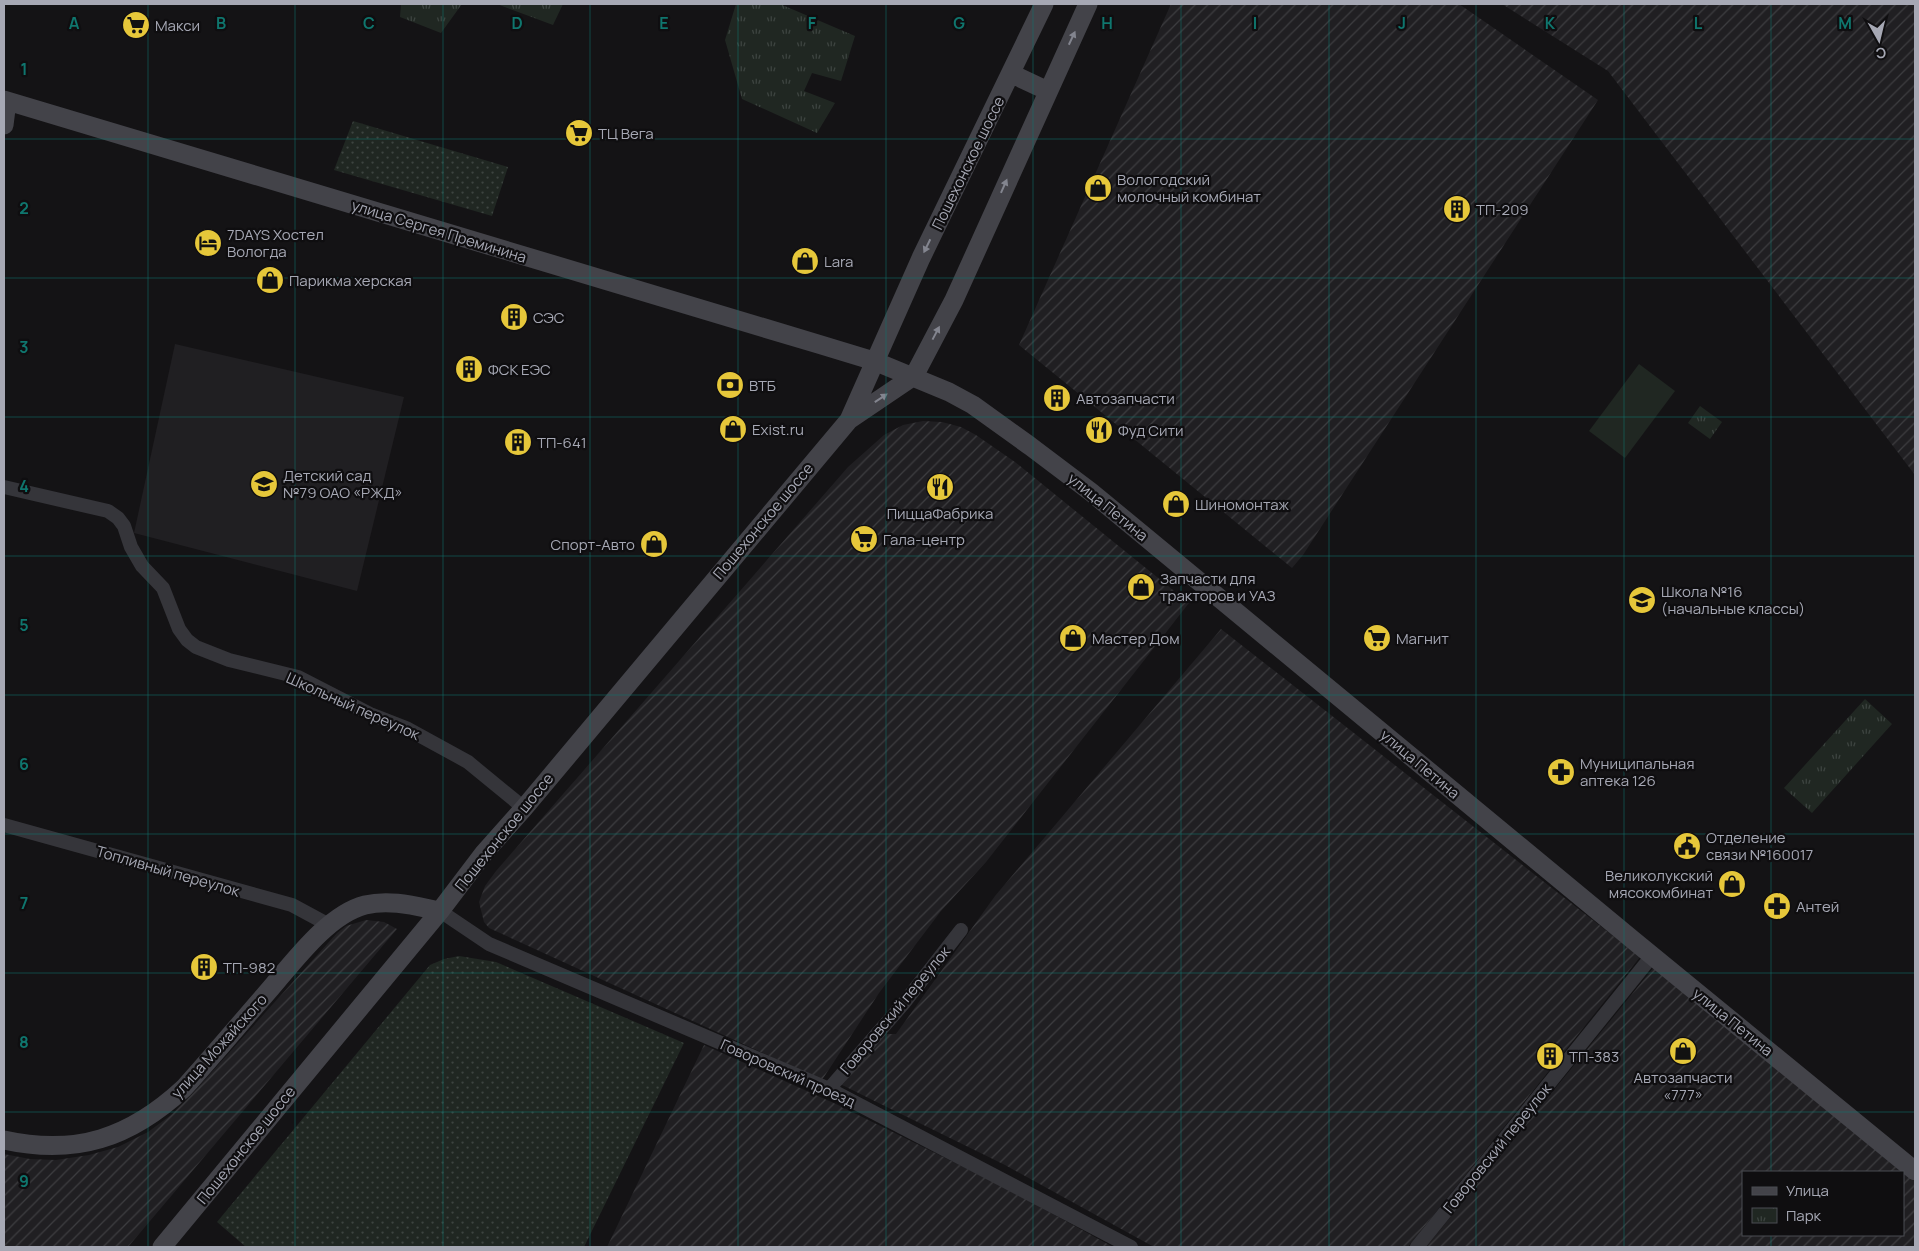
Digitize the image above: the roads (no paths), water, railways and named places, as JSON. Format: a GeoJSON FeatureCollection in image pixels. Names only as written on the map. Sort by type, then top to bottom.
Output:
{"type":"FeatureCollection","features":[{"type":"Feature","properties":{"kind":"main road","name":"Пошехонское шоссе"},"geometry":{"type":"LineString","coordinates":[[849,420],[921,258],[1012,74],[1044,4]]}},
{"type":"Feature","properties":{"kind":"main road","name":"Пошехонское шоссе"},"geometry":{"type":"LineString","coordinates":[[162,1247],[440,911],[484,852],[524,808],[849,420],[914,376],[954,300],[1088,4]]}},
{"type":"Feature","properties":{"kind":"main road"},"geometry":{"type":"LineString","coordinates":[[1012,74],[1048,91]]}},
{"type":"Feature","properties":{"kind":"main road"},"geometry":{"type":"LineString","coordinates":[[4,125],[6,100]]}},
{"type":"Feature","properties":{"kind":"main road","name":"улица Сергея Преминина"},"geometry":{"type":"LineString","coordinates":[[6,100],[874,361]]}},
{"type":"Feature","properties":{"kind":"main road"},"geometry":{"type":"LineString","coordinates":[[874,361],[914,376]]}},
{"type":"Feature","properties":{"kind":"main road","name":"улица Петина"},"geometry":{"type":"LineString","coordinates":[[914,376],[973,405],[1091,492],[1652,956],[1915,1170]]}},
{"type":"Feature","properties":{"kind":"main road","name":"улица Можайского"},"geometry":{"type":"LineString","coordinates":[[4,1140],[47,1147],[76,1145],[97,1141],[121,1133],[164,1106],[184,1088],[316,937],[344,913],[364,906],[382,903],[401,904],[440,911]]}},
{"type":"Feature","properties":{"kind":"street","name":"Школьный переулок"},"geometry":{"type":"LineString","coordinates":[[4,487],[108,511],[118,518],[124,526],[131,547],[142,566],[162,588],[179,629],[186,640],[196,647],[229,660],[298,678],[370,714],[406,728],[468,762],[524,808]]}},
{"type":"Feature","properties":{"kind":"street","name":"Топливный переулок"},"geometry":{"type":"LineString","coordinates":[[4,825],[292,905],[329,925]]}},
{"type":"Feature","properties":{"kind":"street","name":"Говоровский проезд"},"geometry":{"type":"LineString","coordinates":[[440,911],[489,944],[829,1089],[1131,1247]]}},
{"type":"Feature","properties":{"kind":"street","name":"Говоровский переулок"},"geometry":{"type":"LineString","coordinates":[[829,1089],[904,1003],[961,930]]}},
{"type":"Feature","properties":{"kind":"street","name":"Говоровский переулок"},"geometry":{"type":"LineString","coordinates":[[1417,1247],[1652,956]]}},
{"type":"Feature","properties":{"kind":"place","name":"Макси"},"geometry":{"type":"Point","coordinates":[136,25]}},
{"type":"Feature","properties":{"kind":"place","name":"ТЦ Вега"},"geometry":{"type":"Point","coordinates":[579,133]}},
{"type":"Feature","properties":{"kind":"place","name":"Вологодский молочный комбинат"},"geometry":{"type":"Point","coordinates":[1098,188]}},
{"type":"Feature","properties":{"kind":"place","name":"ТП-209"},"geometry":{"type":"Point","coordinates":[1457,209]}},
{"type":"Feature","properties":{"kind":"place","name":"7DAYS Хостел Вологда"},"geometry":{"type":"Point","coordinates":[208,243]}},
{"type":"Feature","properties":{"kind":"place","name":"Lara"},"geometry":{"type":"Point","coordinates":[805,261]}},
{"type":"Feature","properties":{"kind":"place","name":"Парикма херская"},"geometry":{"type":"Point","coordinates":[270,280]}},
{"type":"Feature","properties":{"kind":"place","name":"СЭС"},"geometry":{"type":"Point","coordinates":[514,317]}},
{"type":"Feature","properties":{"kind":"place","name":"ФСК ЕЭС"},"geometry":{"type":"Point","coordinates":[469,369]}},
{"type":"Feature","properties":{"kind":"place","name":"ВТБ"},"geometry":{"type":"Point","coordinates":[730,385]}},
{"type":"Feature","properties":{"kind":"place","name":"Автозапчасти"},"geometry":{"type":"Point","coordinates":[1057,398]}},
{"type":"Feature","properties":{"kind":"place","name":"Exist.ru"},"geometry":{"type":"Point","coordinates":[733,429]}},
{"type":"Feature","properties":{"kind":"place","name":"Фуд Сити"},"geometry":{"type":"Point","coordinates":[1099,430]}},
{"type":"Feature","properties":{"kind":"place","name":"ТП-641"},"geometry":{"type":"Point","coordinates":[518,442]}},
{"type":"Feature","properties":{"kind":"place","name":"Детский сад №79 ОАО «РЖД»"},"geometry":{"type":"Point","coordinates":[264,484]}},
{"type":"Feature","properties":{"kind":"place","name":"ПиццаФабрика"},"geometry":{"type":"Point","coordinates":[940,487]}},
{"type":"Feature","properties":{"kind":"place","name":"Шиномонтаж"},"geometry":{"type":"Point","coordinates":[1176,504]}},
{"type":"Feature","properties":{"kind":"place","name":"Гала-центр"},"geometry":{"type":"Point","coordinates":[864,539]}},
{"type":"Feature","properties":{"kind":"place","name":"Спорт-Авто"},"geometry":{"type":"Point","coordinates":[654,544]}},
{"type":"Feature","properties":{"kind":"place","name":"Запчасти для тракторов и УАЗ"},"geometry":{"type":"Point","coordinates":[1141,587]}},
{"type":"Feature","properties":{"kind":"place","name":"Школа №16 (начальные классы)"},"geometry":{"type":"Point","coordinates":[1642,600]}},
{"type":"Feature","properties":{"kind":"place","name":"Мастер Дом"},"geometry":{"type":"Point","coordinates":[1073,638]}},
{"type":"Feature","properties":{"kind":"place","name":"Магнит"},"geometry":{"type":"Point","coordinates":[1377,638]}},
{"type":"Feature","properties":{"kind":"place","name":"Муниципальная аптека 126"},"geometry":{"type":"Point","coordinates":[1561,772]}},
{"type":"Feature","properties":{"kind":"place","name":"Отделение связи №160017"},"geometry":{"type":"Point","coordinates":[1687,846]}},
{"type":"Feature","properties":{"kind":"place","name":"Великолукский мясокомбинат"},"geometry":{"type":"Point","coordinates":[1732,884]}},
{"type":"Feature","properties":{"kind":"place","name":"Антей"},"geometry":{"type":"Point","coordinates":[1777,906]}},
{"type":"Feature","properties":{"kind":"place","name":"ТП-982"},"geometry":{"type":"Point","coordinates":[204,967]}},
{"type":"Feature","properties":{"kind":"place","name":"Автозапчасти «777»"},"geometry":{"type":"Point","coordinates":[1683,1051]}},
{"type":"Feature","properties":{"kind":"place","name":"ТП-383"},"geometry":{"type":"Point","coordinates":[1550,1056]}}]}
